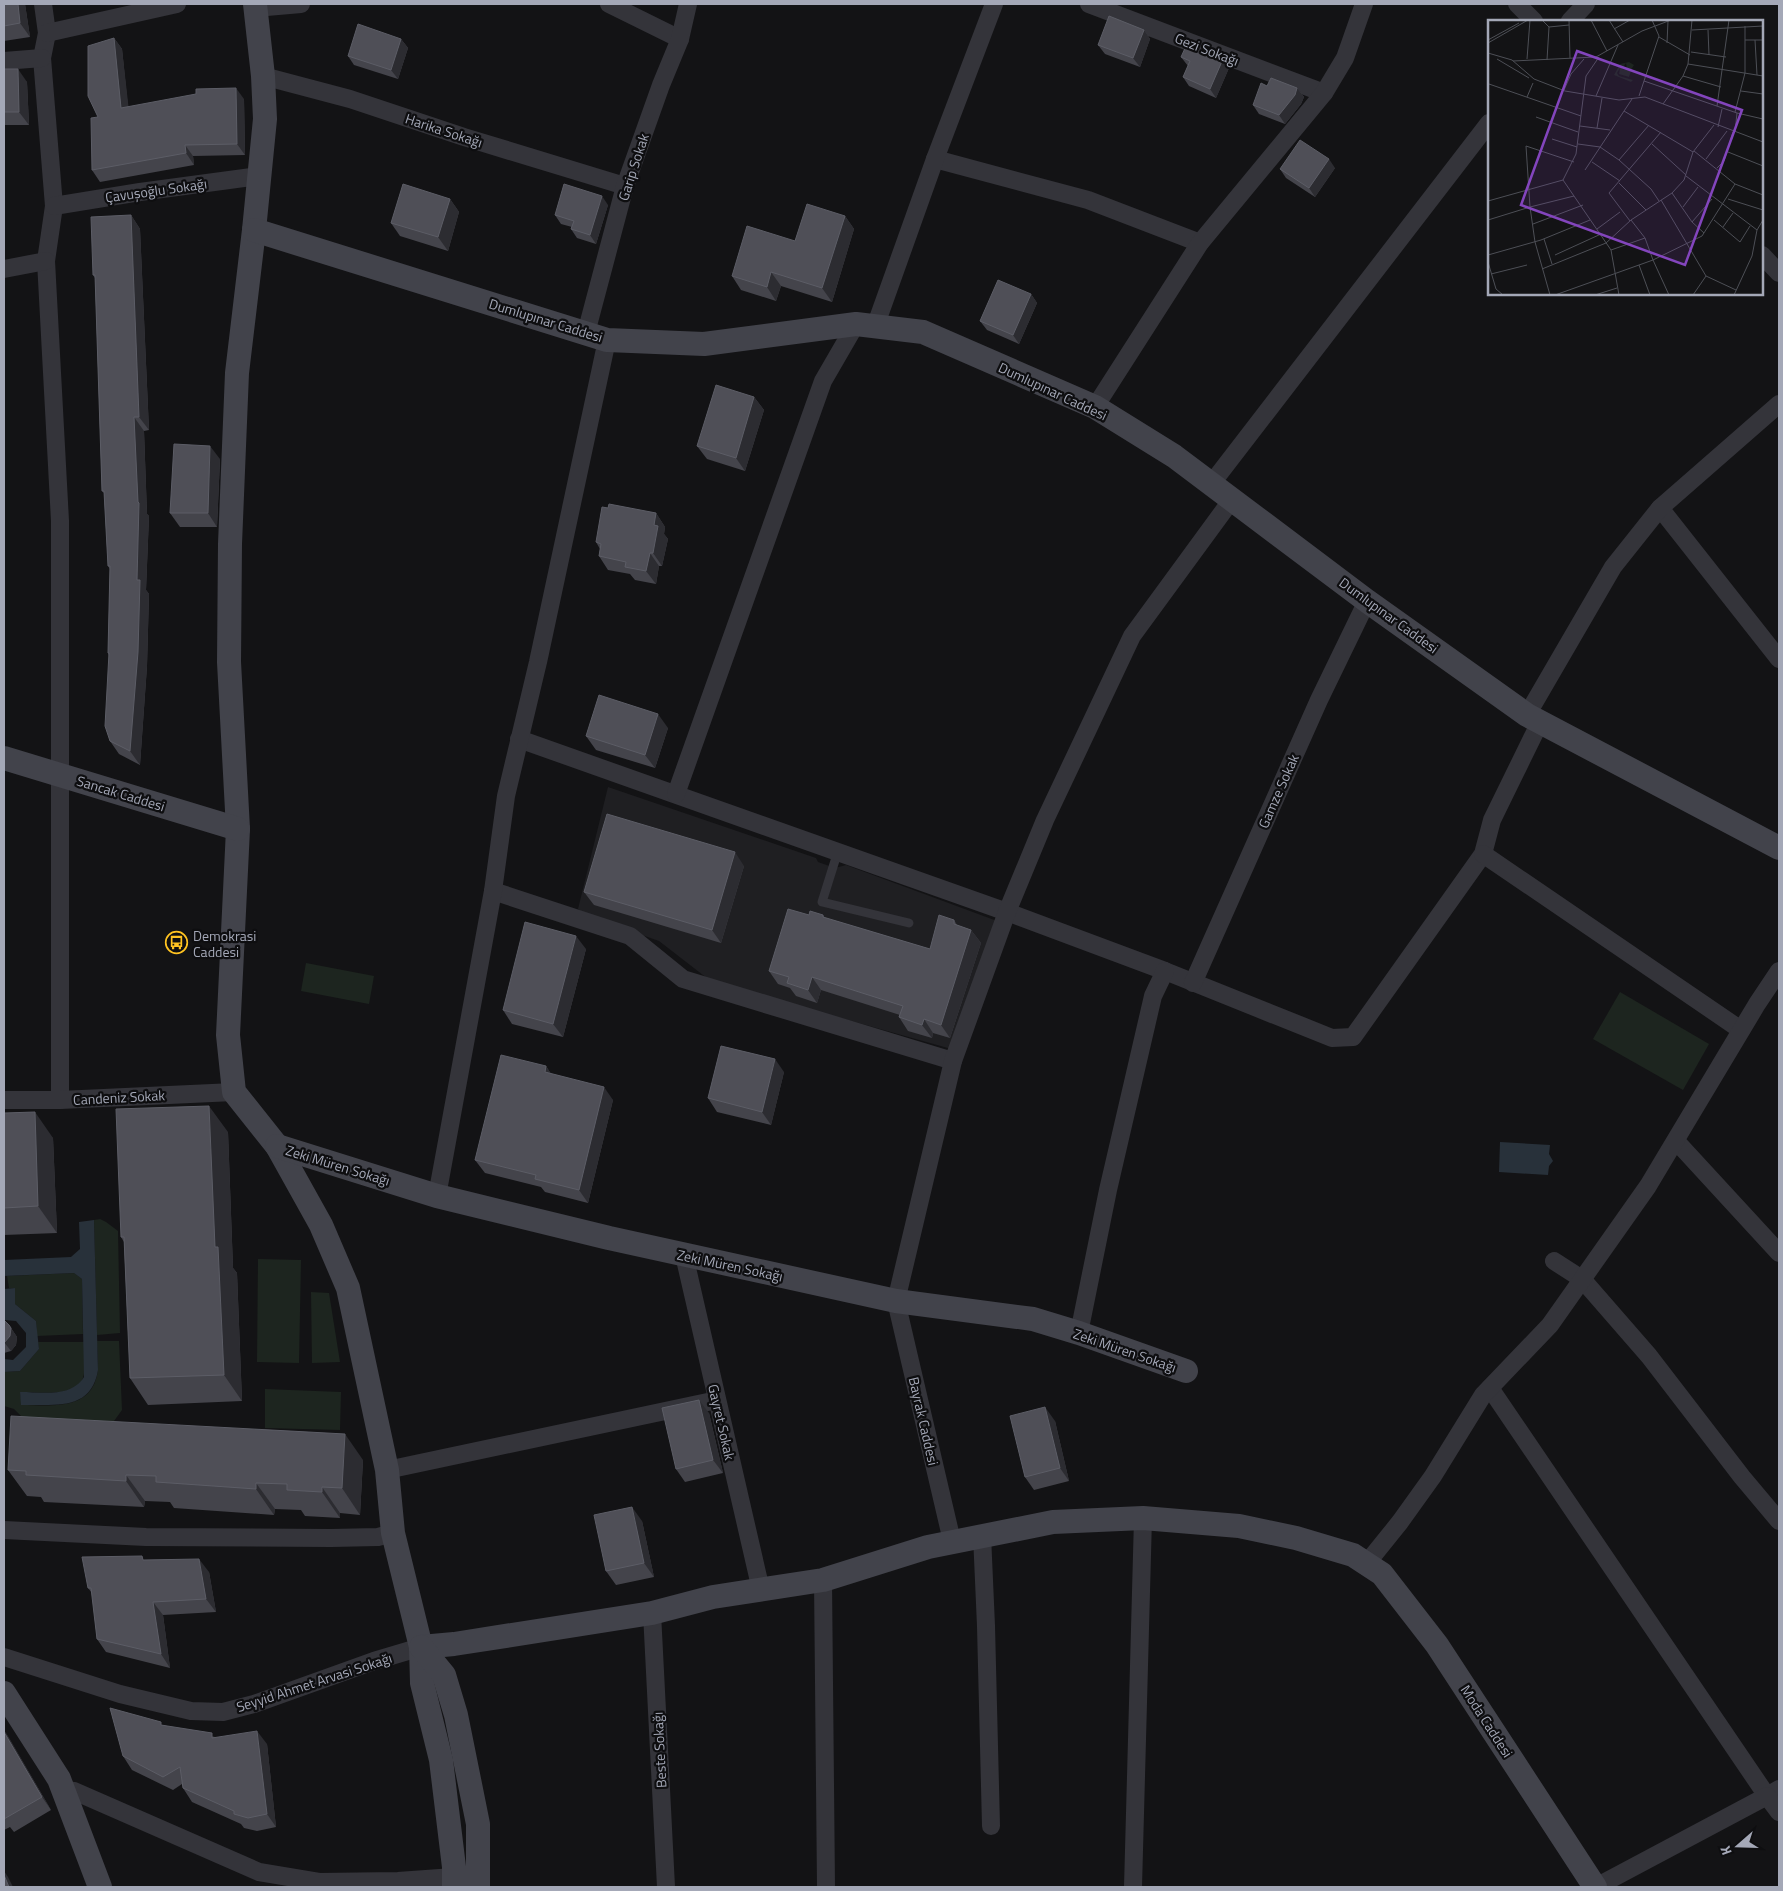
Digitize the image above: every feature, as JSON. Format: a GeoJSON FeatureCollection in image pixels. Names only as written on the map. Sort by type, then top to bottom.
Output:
{"type":"FeatureCollection","features":[{"type":"Feature","properties":{"kind":"street"},"geometry":{"type":"LineString","coordinates":[[43,4],[47,33],[42,58],[54,206],[46,261],[60,521],[60,1100]]}},
{"type":"Feature","properties":{"kind":"street"},"geometry":{"type":"LineString","coordinates":[[47,33],[177,4]]}},
{"type":"Feature","properties":{"kind":"street"},"geometry":{"type":"LineString","coordinates":[[62,1790],[74,1791],[259,1872],[320,1882],[454,1882],[441,1760],[422,1682],[421,1647],[393,1533],[387,1470],[348,1288],[321,1225],[277,1146],[234,1092],[228,1035],[238,828],[229,662],[230,544],[237,373],[265,120],[263,76],[255,6],[301,4]]}},
{"type":"Feature","properties":{"kind":"street"},"geometry":{"type":"LineString","coordinates":[[609,4],[680,39]]}},
{"type":"Feature","properties":{"kind":"street","name":"Garip Sokak"},"geometry":{"type":"LineString","coordinates":[[437,1196],[493,891],[506,796],[538,662],[625,186],[661,85],[680,39],[688,4]]}},
{"type":"Feature","properties":{"kind":"street"},"geometry":{"type":"LineString","coordinates":[[676,794],[823,381],[866,325],[935,159],[994,4]]}},
{"type":"Feature","properties":{"kind":"street","name":"Gezi Sokağı"},"geometry":{"type":"LineString","coordinates":[[1089,4],[1324,93]]}},
{"type":"Feature","properties":{"kind":"street"},"geometry":{"type":"LineString","coordinates":[[1096,407],[1200,243],[1324,93],[1345,58],[1364,4]]}},
{"type":"Feature","properties":{"kind":"street"},"geometry":{"type":"LineString","coordinates":[[1517,4],[1533,20]]}},
{"type":"Feature","properties":{"kind":"street"},"geometry":{"type":"LineString","coordinates":[[1571,20],[1586,4]]}},
{"type":"Feature","properties":{"kind":"street"},"geometry":{"type":"LineString","coordinates":[[4,61],[42,58]]}},
{"type":"Feature","properties":{"kind":"street","name":"Harika Sokağı"},"geometry":{"type":"LineString","coordinates":[[263,76],[350,98],[464,137],[625,186]]}},
{"type":"Feature","properties":{"kind":"street"},"geometry":{"type":"LineString","coordinates":[[1212,483],[1488,124]]}},
{"type":"Feature","properties":{"kind":"street"},"geometry":{"type":"LineString","coordinates":[[935,159],[1088,200],[1200,243]]}},
{"type":"Feature","properties":{"kind":"street","name":"Çavuşoğlu Sokağı"},"geometry":{"type":"LineString","coordinates":[[54,206],[259,176]]}},
{"type":"Feature","properties":{"kind":"street","name":"Dumlupınar Caddesi"},"geometry":{"type":"LineString","coordinates":[[254,230],[596,337],[704,344],[866,325],[923,332],[1096,407],[1174,456],[1212,483],[1367,601],[1534,719],[1779,848]]}},
{"type":"Feature","properties":{"kind":"street"},"geometry":{"type":"LineString","coordinates":[[1763,256],[1779,273]]}},
{"type":"Feature","properties":{"kind":"street"},"geometry":{"type":"LineString","coordinates":[[4,269],[46,261]]}},
{"type":"Feature","properties":{"kind":"street"},"geometry":{"type":"LineString","coordinates":[[519,739],[838,850],[1008,912],[1164,971],[1332,1038],[1352,1037],[1483,854],[1492,820],[1534,719],[1613,567],[1660,508],[1779,404]]}},
{"type":"Feature","properties":{"kind":"street"},"geometry":{"type":"LineString","coordinates":[[896,1301],[953,1061],[1008,912],[1061,784],[1132,636],[1233,498]]}},
{"type":"Feature","properties":{"kind":"street"},"geometry":{"type":"LineString","coordinates":[[1660,508],[1779,659]]}},
{"type":"Feature","properties":{"kind":"street","name":"Gamze Sokak"},"geometry":{"type":"LineString","coordinates":[[1193,983],[1319,700],[1367,601]]}},
{"type":"Feature","properties":{"kind":"street","name":"Sancak Caddesi"},"geometry":{"type":"LineString","coordinates":[[4,758],[238,828]]}},
{"type":"Feature","properties":{"kind":"street"},"geometry":{"type":"LineString","coordinates":[[1483,854],[1741,1030]]}},
{"type":"Feature","properties":{"kind":"street"},"geometry":{"type":"LineString","coordinates":[[493,891],[630,936],[683,979],[953,1061]]}},
{"type":"Feature","properties":{"kind":"street"},"geometry":{"type":"LineString","coordinates":[[1079,1333],[1108,1190],[1153,996],[1164,971]]}},
{"type":"Feature","properties":{"kind":"street"},"geometry":{"type":"LineString","coordinates":[[1367,1563],[1400,1522],[1433,1476],[1483,1394],[1550,1325],[1648,1186],[1741,1030],[1779,971]]}},
{"type":"Feature","properties":{"kind":"street","name":"Candeniz Sokak"},"geometry":{"type":"LineString","coordinates":[[4,1100],[60,1100],[234,1092]]}},
{"type":"Feature","properties":{"kind":"street"},"geometry":{"type":"LineString","coordinates":[[1676,1141],[1779,1253]]}},
{"type":"Feature","properties":{"kind":"street","name":"Zeki Müren Sokağı"},"geometry":{"type":"LineString","coordinates":[[277,1146],[437,1196],[684,1255],[896,1301],[1034,1319],[1186,1371]]}},
{"type":"Feature","properties":{"kind":"street","name":"Gayret Sokak"},"geometry":{"type":"LineString","coordinates":[[684,1255],[761,1590]]}},
{"type":"Feature","properties":{"kind":"street"},"geometry":{"type":"LineString","coordinates":[[1554,1261],[1582,1279],[1649,1356],[1742,1477],[1779,1521]]}},
{"type":"Feature","properties":{"kind":"street","name":"Bayrak Caddesi"},"geometry":{"type":"LineString","coordinates":[[896,1301],[952,1541]]}},
{"type":"Feature","properties":{"kind":"street"},"geometry":{"type":"LineString","coordinates":[[1490,1388],[1773,1793],[1779,1812]]}},
{"type":"Feature","properties":{"kind":"street"},"geometry":{"type":"LineString","coordinates":[[387,1470],[717,1400]]}},
{"type":"Feature","properties":{"kind":"street"},"geometry":{"type":"LineString","coordinates":[[1133,1887],[1143,1518]]}},
{"type":"Feature","properties":{"kind":"street","name":"Moda Caddesi"},"geometry":{"type":"LineString","coordinates":[[421,1647],[454,1644],[652,1613],[712,1597],[823,1580],[952,1541],[1052,1522],[1143,1518],[1239,1526],[1306,1541],[1353,1555],[1382,1574],[1437,1644],[1595,1887]]}},
{"type":"Feature","properties":{"kind":"street"},"geometry":{"type":"LineString","coordinates":[[4,1530],[156,1538],[331,1538],[378,1537],[393,1533]]}},
{"type":"Feature","properties":{"kind":"street"},"geometry":{"type":"LineString","coordinates":[[982,1535],[991,1826]]}},
{"type":"Feature","properties":{"kind":"street"},"geometry":{"type":"LineString","coordinates":[[823,1580],[826,1887]]}},
{"type":"Feature","properties":{"kind":"street","name":"Beste Sokağı"},"geometry":{"type":"LineString","coordinates":[[652,1613],[666,1887]]}},
{"type":"Feature","properties":{"kind":"street"},"geometry":{"type":"LineString","coordinates":[[421,1647],[444,1675],[456,1715],[478,1824],[478,1887]]}},
{"type":"Feature","properties":{"kind":"street","name":"Seyyid Ahmet Arvasi Sokağı"},"geometry":{"type":"LineString","coordinates":[[4,1657],[138,1698],[191,1711],[223,1712],[254,1704],[374,1661],[421,1647]]}},
{"type":"Feature","properties":{"kind":"street"},"geometry":{"type":"LineString","coordinates":[[4,1693],[59,1779],[100,1887]]}},
{"type":"Feature","properties":{"kind":"street"},"geometry":{"type":"LineString","coordinates":[[1595,1887],[1773,1793]]}},
{"type":"Feature","properties":{"kind":"lane"},"geometry":{"type":"LineString","coordinates":[[838,850],[822,902],[909,923]]}},
{"type":"Feature","properties":{"kind":"shaded area"},"geometry":{"type":"Polygon","coordinates":[[[608,787],[816,858],[818,862],[835,868],[846,865],[997,921],[955,1050],[712,982],[659,941],[585,915],[578,909],[608,787]]]}},
{"type":"Feature","properties":{"kind":"shaded area"},"geometry":{"type":"Polygon","coordinates":[[[306,963],[374,976],[369,1004],[301,991],[306,963]]]}},
{"type":"Feature","properties":{"kind":"shaded area"},"geometry":{"type":"Polygon","coordinates":[[[1620,992],[1709,1044],[1683,1090],[1593,1039],[1620,992]]]}},
{"type":"Feature","properties":{"kind":"shaded area"},"geometry":{"type":"Polygon","coordinates":[[[1500,1142],[1550,1145],[1549,1154],[1553,1161],[1549,1166],[1548,1175],[1499,1172],[1500,1142]]]}},
{"type":"Feature","properties":{"kind":"shaded area"},"geometry":{"type":"Polygon","coordinates":[[[100,1219],[118,1231],[120,1333],[97,1335],[94,1220],[100,1219]]]}},
{"type":"Feature","properties":{"kind":"shaded area"},"geometry":{"type":"Polygon","coordinates":[[[94,1220],[98,1370],[94,1384],[88,1393],[69,1403],[58,1405],[21,1405],[20,1392],[46,1393],[64,1391],[78,1384],[84,1377],[82,1279],[74,1273],[4,1276],[4,1260],[71,1257],[80,1249],[79,1222],[94,1220]]]}},
{"type":"Feature","properties":{"kind":"shaded area"},"geometry":{"type":"Polygon","coordinates":[[[258,1259],[301,1260],[299,1363],[257,1362],[258,1259]]]}},
{"type":"Feature","properties":{"kind":"shaded area"},"geometry":{"type":"Polygon","coordinates":[[[74,1273],[82,1279],[83,1334],[37,1336],[36,1321],[15,1304],[15,1288],[9,1288],[7,1276],[74,1273]]]}},
{"type":"Feature","properties":{"kind":"shaded area"},"geometry":{"type":"Polygon","coordinates":[[[15,1288],[15,1304],[36,1321],[39,1349],[20,1371],[4,1372],[4,1359],[13,1360],[26,1347],[26,1333],[16,1321],[4,1320],[4,1289],[15,1288]]]}},
{"type":"Feature","properties":{"kind":"shaded area"},"geometry":{"type":"Polygon","coordinates":[[[311,1292],[329,1293],[340,1362],[312,1363],[311,1292]]]}},
{"type":"Feature","properties":{"kind":"shaded area"},"geometry":{"type":"Polygon","coordinates":[[[97,1341],[119,1341],[122,1410],[114,1421],[106,1426],[22,1417],[14,1409],[4,1406],[4,1372],[20,1371],[39,1349],[38,1342],[84,1342],[84,1375],[79,1384],[73,1389],[46,1393],[20,1392],[22,1405],[65,1404],[84,1397],[96,1379],[98,1365],[97,1341]]]}},
{"type":"Feature","properties":{"kind":"shaded area"},"geometry":{"type":"Polygon","coordinates":[[[265,1389],[341,1392],[340,1430],[265,1428],[265,1389]]]}},
{"type":"Feature","properties":{"kind":"building"},"geometry":{"type":"Polygon","coordinates":[[[4,4],[18,4],[20,23],[4,26],[4,4]]]}},
{"type":"Feature","properties":{"kind":"building"},"geometry":{"type":"Polygon","coordinates":[[[1109,16],[1144,30],[1133,58],[1098,45],[1109,16]]]}},
{"type":"Feature","properties":{"kind":"building"},"geometry":{"type":"Polygon","coordinates":[[[358,24],[401,39],[391,70],[348,56],[358,24]]]}},
{"type":"Feature","properties":{"kind":"building"},"geometry":{"type":"Polygon","coordinates":[[[114,38],[121,108],[196,94],[196,89],[236,88],[237,144],[185,145],[186,153],[92,170],[91,118],[98,117],[88,96],[88,46],[114,38]]]}},
{"type":"Feature","properties":{"kind":"building"},"geometry":{"type":"Polygon","coordinates":[[[1186,46],[1223,59],[1210,89],[1183,77],[1190,61],[1181,57],[1186,46]]]}},
{"type":"Feature","properties":{"kind":"building"},"geometry":{"type":"Polygon","coordinates":[[[4,69],[18,69],[19,112],[4,112],[4,69]]]}},
{"type":"Feature","properties":{"kind":"building"},"geometry":{"type":"Polygon","coordinates":[[[1271,78],[1297,88],[1295,95],[1279,115],[1253,105],[1261,83],[1267,86],[1271,78]]]}},
{"type":"Feature","properties":{"kind":"building"},"geometry":{"type":"Polygon","coordinates":[[[1300,140],[1329,159],[1309,188],[1280,169],[1300,140]]]}},
{"type":"Feature","properties":{"kind":"building"},"geometry":{"type":"Polygon","coordinates":[[[403,184],[450,199],[438,237],[391,223],[403,184]]]}},
{"type":"Feature","properties":{"kind":"building"},"geometry":{"type":"Polygon","coordinates":[[[564,184],[602,196],[590,235],[571,229],[574,221],[555,215],[564,184]]]}},
{"type":"Feature","properties":{"kind":"building"},"geometry":{"type":"Polygon","coordinates":[[[807,204],[845,216],[822,288],[771,272],[767,287],[732,276],[747,226],[795,241],[807,204]]]}},
{"type":"Feature","properties":{"kind":"building"},"geometry":{"type":"Polygon","coordinates":[[[131,215],[139,417],[134,417],[139,503],[137,580],[140,580],[138,652],[130,751],[110,741],[105,726],[109,653],[110,566],[108,566],[104,491],[102,491],[95,275],[93,275],[91,217],[131,215]]]}},
{"type":"Feature","properties":{"kind":"building"},"geometry":{"type":"Polygon","coordinates":[[[998,280],[1031,294],[1013,335],[980,321],[998,280]]]}},
{"type":"Feature","properties":{"kind":"building"},"geometry":{"type":"Polygon","coordinates":[[[716,385],[754,397],[736,458],[697,446],[716,385]]]}},
{"type":"Feature","properties":{"kind":"building"},"geometry":{"type":"Polygon","coordinates":[[[174,444],[210,446],[208,513],[170,513],[174,444]]]}},
{"type":"Feature","properties":{"kind":"building"},"geometry":{"type":"Polygon","coordinates":[[[609,504],[656,513],[654,525],[658,526],[653,553],[650,553],[646,571],[625,567],[626,562],[599,556],[601,544],[596,542],[602,507],[608,508],[609,504]]]}},
{"type":"Feature","properties":{"kind":"building"},"geometry":{"type":"Polygon","coordinates":[[[599,695],[658,714],[645,755],[586,736],[599,695]]]}},
{"type":"Feature","properties":{"kind":"building"},"geometry":{"type":"Polygon","coordinates":[[[607,814],[735,852],[712,930],[584,892],[607,814]]]}},
{"type":"Feature","properties":{"kind":"building"},"geometry":{"type":"Polygon","coordinates":[[[788,909],[809,915],[810,911],[823,915],[823,917],[930,949],[939,915],[954,920],[954,924],[971,930],[941,1025],[924,1019],[922,1025],[899,1017],[903,1006],[812,977],[808,990],[787,983],[789,977],[769,971],[788,909]]]}},
{"type":"Feature","properties":{"kind":"building"},"geometry":{"type":"Polygon","coordinates":[[[525,922],[576,936],[553,1024],[503,1010],[525,922]]]}},
{"type":"Feature","properties":{"kind":"building"},"geometry":{"type":"Polygon","coordinates":[[[721,1046],[775,1059],[762,1112],[708,1098],[721,1046]]]}},
{"type":"Feature","properties":{"kind":"building"},"geometry":{"type":"Polygon","coordinates":[[[501,1055],[546,1066],[545,1072],[604,1087],[579,1190],[535,1179],[536,1175],[475,1160],[501,1055]]]}},
{"type":"Feature","properties":{"kind":"building"},"geometry":{"type":"Polygon","coordinates":[[[209,1106],[215,1247],[218,1247],[224,1375],[130,1378],[124,1237],[121,1237],[116,1109],[209,1106]]]}},
{"type":"Feature","properties":{"kind":"building"},"geometry":{"type":"Polygon","coordinates":[[[35,1112],[38,1206],[4,1208],[4,1113],[35,1112]]]}},
{"type":"Feature","properties":{"kind":"building"},"geometry":{"type":"Polygon","coordinates":[[[4,1320],[11,1328],[10,1336],[4,1343],[4,1320]]]}},
{"type":"Feature","properties":{"kind":"building"},"geometry":{"type":"Polygon","coordinates":[[[699,1400],[713,1460],[676,1469],[662,1408],[699,1400]]]}},
{"type":"Feature","properties":{"kind":"building"},"geometry":{"type":"Polygon","coordinates":[[[1045,1407],[1060,1468],[1025,1477],[1010,1416],[1045,1407]]]}},
{"type":"Feature","properties":{"kind":"building"},"geometry":{"type":"Polygon","coordinates":[[[11,1416],[345,1434],[342,1488],[322,1487],[322,1492],[287,1490],[287,1484],[256,1483],[256,1489],[156,1482],[156,1476],[126,1475],[126,1481],[26,1475],[26,1471],[8,1470],[11,1416]]]}},
{"type":"Feature","properties":{"kind":"building"},"geometry":{"type":"Polygon","coordinates":[[[632,1507],[644,1563],[606,1571],[594,1515],[632,1507]]]}},
{"type":"Feature","properties":{"kind":"building"},"geometry":{"type":"Polygon","coordinates":[[[142,1556],[143,1560],[199,1559],[206,1599],[153,1602],[161,1654],[97,1639],[91,1588],[88,1588],[82,1557],[142,1556]]]}},
{"type":"Feature","properties":{"kind":"building"},"geometry":{"type":"Polygon","coordinates":[[[110,1708],[161,1722],[161,1725],[212,1733],[212,1738],[257,1731],[267,1814],[248,1818],[234,1814],[234,1811],[183,1788],[180,1767],[163,1777],[123,1756],[110,1708]]]}},
{"type":"Feature","properties":{"kind":"building"},"geometry":{"type":"Polygon","coordinates":[[[4,1732],[42,1797],[4,1819],[4,1732]]]}},
{"type":"Feature","properties":{"kind":"building"},"geometry":{"type":"Polygon","coordinates":[[[4,1875],[9,1887],[4,1887],[4,1875]]]}},
{"type":"Feature","properties":{"kind":"place","name":"Demokrasi Caddesi"},"geometry":{"type":"Point","coordinates":[177,943]}}]}
